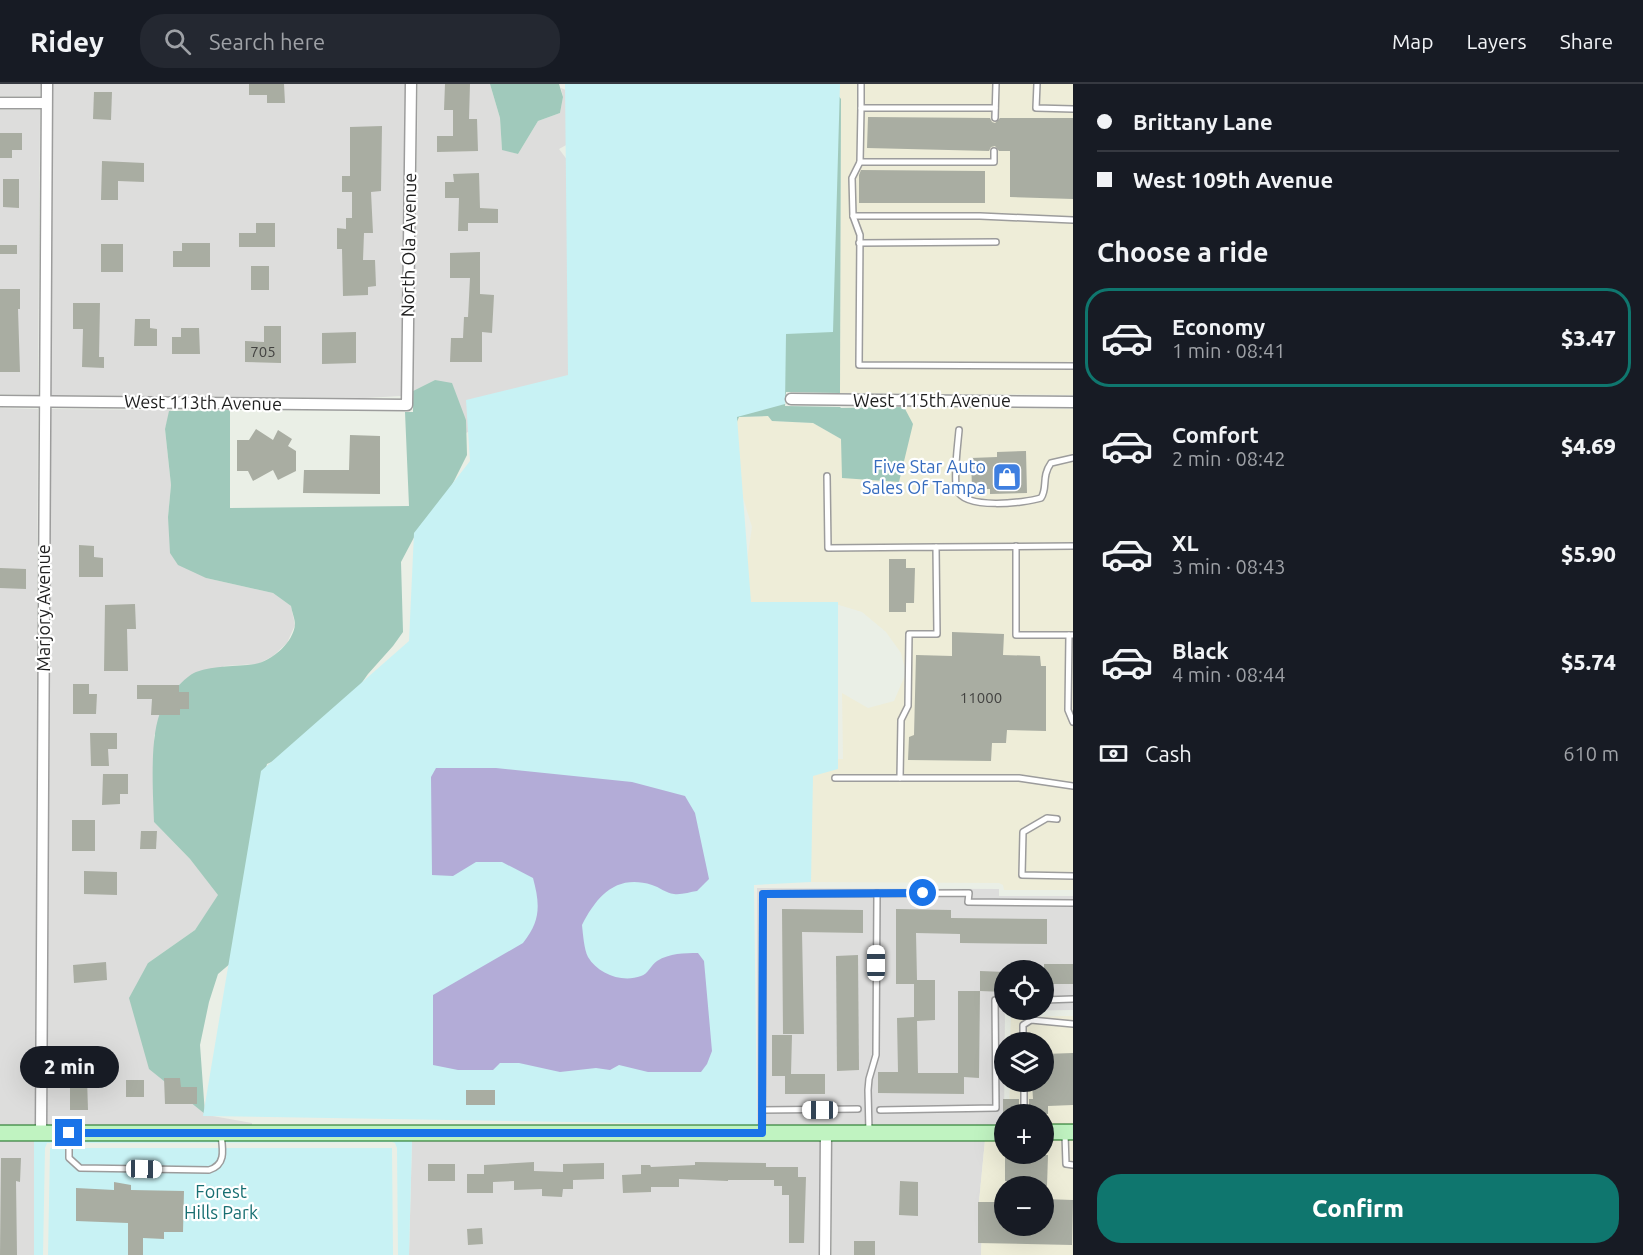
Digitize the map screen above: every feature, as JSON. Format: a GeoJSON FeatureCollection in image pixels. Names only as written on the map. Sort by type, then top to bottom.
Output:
{"type":"FeatureCollection","features":[{"type":"Feature","properties":{"kind":"street","name":"Marjory Avenue"},"geometry":{"type":"LineString","coordinates":[[41,1133],[47,84]]}},
{"type":"Feature","properties":{"kind":"street","name":"North Ola Avenue"},"geometry":{"type":"LineString","coordinates":[[407,405],[411,84]]}},
{"type":"Feature","properties":{"kind":"street"},"geometry":{"type":"LineString","coordinates":[[0,103],[46,103]]}},
{"type":"Feature","properties":{"kind":"street","name":"West 115th Avenue"},"geometry":{"type":"LineString","coordinates":[[791,399],[1073,402]]}},
{"type":"Feature","properties":{"kind":"street","name":"West 113th Avenue"},"geometry":{"type":"LineString","coordinates":[[0,401],[407,405]]}},
{"type":"Feature","properties":{"kind":"street"},"geometry":{"type":"LineString","coordinates":[[0,1133],[994,1133]]}},
{"type":"Feature","properties":{"kind":"street"},"geometry":{"type":"LineString","coordinates":[[825,1255],[826,1133]]}},
{"type":"Feature","properties":{"kind":"lane"},"geometry":{"type":"LineString","coordinates":[[861,84],[860,162],[852,178],[853,216],[860,235],[859,365],[1073,366]]}},
{"type":"Feature","properties":{"kind":"lane"},"geometry":{"type":"LineString","coordinates":[[995,118],[996,84]]}},
{"type":"Feature","properties":{"kind":"lane"},"geometry":{"type":"LineString","coordinates":[[1037,84],[1036,108],[1073,109]]}},
{"type":"Feature","properties":{"kind":"lane"},"geometry":{"type":"LineString","coordinates":[[861,108],[995,108]]}},
{"type":"Feature","properties":{"kind":"lane"},"geometry":{"type":"LineString","coordinates":[[860,162],[994,162],[994,151]]}},
{"type":"Feature","properties":{"kind":"lane"},"geometry":{"type":"LineString","coordinates":[[853,216],[980,216],[1073,220]]}},
{"type":"Feature","properties":{"kind":"lane"},"geometry":{"type":"LineString","coordinates":[[859,243],[996,242]]}},
{"type":"Feature","properties":{"kind":"lane"},"geometry":{"type":"LineString","coordinates":[[959,430],[957,490],[964,498],[971,500],[1003,503],[1041,498],[1044,493],[1045,471],[1051,463],[1073,458]]}},
{"type":"Feature","properties":{"kind":"lane"},"geometry":{"type":"LineString","coordinates":[[827,476],[828,548],[1073,546]]}},
{"type":"Feature","properties":{"kind":"lane"},"geometry":{"type":"LineString","coordinates":[[1016,546],[1016,635],[1071,635],[1068,710],[1073,722]]}},
{"type":"Feature","properties":{"kind":"lane"},"geometry":{"type":"LineString","coordinates":[[900,778],[901,720],[908,706],[909,634],[937,634],[936,547]]}},
{"type":"Feature","properties":{"kind":"lane"},"geometry":{"type":"LineString","coordinates":[[835,778],[1019,778],[1073,786]]}},
{"type":"Feature","properties":{"kind":"lane"},"geometry":{"type":"LineString","coordinates":[[1057,819],[1047,818],[1023,832],[1022,875],[1073,876]]}},
{"type":"Feature","properties":{"kind":"lane"},"geometry":{"type":"LineString","coordinates":[[869,1133],[868,1080],[876,1055],[877,893]]}},
{"type":"Feature","properties":{"kind":"lane"},"geometry":{"type":"LineString","coordinates":[[762,1133],[763,894],[969,893],[969,902],[1073,903]]}},
{"type":"Feature","properties":{"kind":"lane"},"geometry":{"type":"LineString","coordinates":[[1054,1000],[1073,999]]}},
{"type":"Feature","properties":{"kind":"lane"},"geometry":{"type":"LineString","coordinates":[[880,1110],[996,1108],[995,1020]]}},
{"type":"Feature","properties":{"kind":"lane"},"geometry":{"type":"LineString","coordinates":[[1023,1032],[1023,1025],[1031,1020],[1073,1024]]}},
{"type":"Feature","properties":{"kind":"lane"},"geometry":{"type":"LineString","coordinates":[[762,1110],[858,1109]]}},
{"type":"Feature","properties":{"kind":"lane"},"geometry":{"type":"LineString","coordinates":[[1069,1132],[1066,1164],[1073,1165]]}},
{"type":"Feature","properties":{"kind":"lane"},"geometry":{"type":"LineString","coordinates":[[69,1133],[69,1158],[80,1168],[209,1170],[218,1167],[221,1163],[223,1155],[221,1133]]}},
{"type":"Feature","properties":{"kind":"shaded area"},"geometry":{"type":"Polygon","coordinates":[[[0,84],[41,84],[40,96],[0,96],[0,84]]]}},
{"type":"Feature","properties":{"kind":"shaded area"},"geometry":{"type":"Polygon","coordinates":[[[53,84],[405,84],[401,396],[365,398],[51,395],[53,84]]]}},
{"type":"Feature","properties":{"kind":"shaded area"},"geometry":{"type":"Polygon","coordinates":[[[418,84],[490,84],[500,118],[502,149],[518,154],[538,121],[560,113],[563,97],[561,88],[585,98],[568,144],[559,149],[574,169],[569,381],[466,433],[466,420],[435,380],[413,391],[418,84]]]}},
{"type":"Feature","properties":{"kind":"shaded area"},"geometry":{"type":"Polygon","coordinates":[[[490,84],[559,84],[563,97],[560,113],[538,121],[518,154],[502,150],[500,118],[490,84]]]}},
{"type":"Feature","properties":{"kind":"shaded area"},"geometry":{"type":"Polygon","coordinates":[[[829,84],[1073,84],[1073,395],[840,393],[841,99],[829,84]]]}},
{"type":"Feature","properties":{"kind":"shaded area"},"geometry":{"type":"Polygon","coordinates":[[[829,84],[841,99],[840,393],[786,392],[785,406],[904,407],[913,424],[899,482],[842,478],[841,439],[813,423],[772,421],[768,416],[739,417],[727,445],[829,84]]]}},
{"type":"Feature","properties":{"kind":"shaded area"},"geometry":{"type":"Polygon","coordinates":[[[0,110],[40,110],[38,395],[0,394],[0,110]]]}},
{"type":"Feature","properties":{"kind":"shaded area"},"geometry":{"type":"Polygon","coordinates":[[[435,380],[452,383],[466,420],[467,455],[448,493],[420,526],[401,562],[403,632],[346,705],[305,747],[267,764],[259,797],[252,945],[218,974],[209,1002],[200,1045],[205,1114],[149,1069],[129,998],[148,963],[195,930],[218,895],[190,859],[154,822],[153,748],[155,733],[162,708],[172,693],[187,678],[203,670],[255,664],[268,659],[286,644],[294,631],[295,624],[291,606],[273,593],[206,578],[178,565],[170,553],[168,517],[171,485],[165,429],[169,411],[230,410],[230,508],[409,506],[405,412],[413,412],[413,391],[435,380]]]}},
{"type":"Feature","properties":{"kind":"shaded area"},"geometry":{"type":"Polygon","coordinates":[[[904,407],[1073,409],[1073,890],[1004,890],[1003,885],[999,883],[806,882],[805,760],[843,759],[842,693],[868,708],[894,701],[906,673],[901,653],[886,632],[862,612],[839,605],[810,605],[741,629],[745,574],[752,527],[727,445],[739,417],[768,416],[772,421],[813,423],[841,439],[912,424],[904,407]]]}},
{"type":"Feature","properties":{"kind":"shaded area"},"geometry":{"type":"Polygon","coordinates":[[[0,408],[38,409],[35,1126],[0,1126],[0,408]]]}},
{"type":"Feature","properties":{"kind":"shaded area"},"geometry":{"type":"Polygon","coordinates":[[[51,409],[171,410],[165,429],[171,485],[168,517],[206,578],[273,593],[291,606],[295,625],[287,643],[273,656],[258,664],[224,666],[154,735],[154,822],[190,859],[219,895],[195,930],[148,963],[207,1115],[252,1123],[252,1126],[47,1126],[51,409]]]}},
{"type":"Feature","properties":{"kind":"shaded area"},"geometry":{"type":"Polygon","coordinates":[[[436,768],[496,768],[632,782],[685,796],[695,813],[709,879],[697,891],[680,894],[639,882],[618,885],[601,897],[582,925],[585,946],[592,963],[611,976],[619,978],[634,978],[643,975],[657,961],[667,956],[698,953],[704,961],[712,1051],[701,1072],[648,1072],[619,1065],[610,1070],[596,1068],[560,1072],[519,1063],[500,1063],[493,1070],[458,1070],[433,1065],[433,995],[523,943],[536,920],[538,904],[533,878],[502,862],[476,862],[453,876],[432,875],[431,777],[436,768]]]}},
{"type":"Feature","properties":{"kind":"shaded area"},"geometry":{"type":"Polygon","coordinates":[[[757,888],[999,889],[999,896],[1073,896],[1073,1010],[1054,1010],[1054,960],[994,960],[994,1020],[1005,1020],[1005,1032],[994,1032],[994,1092],[1004,1092],[1004,1104],[994,1104],[994,1126],[757,1125],[757,888]]]}},
{"type":"Feature","properties":{"kind":"shaded area"},"geometry":{"type":"Polygon","coordinates":[[[1054,1016],[1073,1016],[1073,1125],[1054,1125],[1054,1104],[1009,1104],[1010,1092],[1054,1092],[1054,1032],[1010,1032],[1011,1020],[1054,1020],[1054,1016]]]}},
{"type":"Feature","properties":{"kind":"shaded area"},"geometry":{"type":"Polygon","coordinates":[[[1054,1139],[1073,1139],[1073,1255],[981,1255],[982,1229],[979,1202],[985,1140],[994,1140],[994,1164],[1054,1164],[1054,1139]]]}},
{"type":"Feature","properties":{"kind":"shaded area"},"geometry":{"type":"Polygon","coordinates":[[[0,1140],[34,1140],[34,1255],[0,1255],[0,1140]]]}},
{"type":"Feature","properties":{"kind":"shaded area"},"geometry":{"type":"Polygon","coordinates":[[[412,1140],[820,1140],[819,1255],[409,1255],[412,1140]]]}},
{"type":"Feature","properties":{"kind":"shaded area"},"geometry":{"type":"Polygon","coordinates":[[[832,1140],[985,1140],[979,1202],[982,1229],[981,1255],[832,1255],[832,1140]]]}},
{"type":"Feature","properties":{"kind":"green space"},"geometry":{"type":"Polygon","coordinates":[[[565,84],[840,84],[833,332],[786,334],[785,404],[737,417],[751,602],[838,602],[838,769],[813,776],[811,882],[754,885],[757,1125],[203,1116],[261,771],[409,641],[414,533],[470,461],[466,400],[568,375],[565,84]]]}},
{"type":"Feature","properties":{"kind":"green space"},"geometry":{"type":"Polygon","coordinates":[[[34,1140],[412,1140],[409,1255],[398,1255],[397,1148],[392,1142],[47,1143],[45,1148],[43,1255],[34,1255],[34,1140]]]}},
{"type":"Feature","properties":{"kind":"green space","name":"Forest Hills Park"},"geometry":{"type":"Polygon","coordinates":[[[50,1148],[392,1148],[393,1255],[48,1255],[50,1148]]]}},
{"type":"Feature","properties":{"kind":"building"},"geometry":{"type":"Polygon","coordinates":[[[249,84],[284,84],[285,103],[267,103],[267,95],[249,95],[249,84]]]}},
{"type":"Feature","properties":{"kind":"building"},"geometry":{"type":"Polygon","coordinates":[[[445,84],[470,84],[469,119],[477,119],[478,151],[437,152],[437,136],[453,136],[453,110],[444,110],[445,84]]]}},
{"type":"Feature","properties":{"kind":"building"},"geometry":{"type":"Polygon","coordinates":[[[94,92],[112,92],[111,120],[93,119],[94,92]]]}},
{"type":"Feature","properties":{"kind":"building"},"geometry":{"type":"Polygon","coordinates":[[[868,117],[990,118],[995,123],[1000,118],[1073,118],[1073,199],[1010,197],[1010,151],[999,151],[995,146],[989,151],[867,148],[868,117]]]}},
{"type":"Feature","properties":{"kind":"building"},"geometry":{"type":"Polygon","coordinates":[[[382,126],[381,191],[371,192],[373,233],[364,233],[363,260],[375,260],[376,286],[368,287],[368,295],[343,296],[342,249],[337,249],[337,228],[346,229],[346,218],[352,218],[352,192],[342,192],[342,176],[350,176],[350,127],[382,126]]]}},
{"type":"Feature","properties":{"kind":"building"},"geometry":{"type":"Polygon","coordinates":[[[0,133],[22,133],[22,150],[12,150],[12,158],[0,158],[0,133]]]}},
{"type":"Feature","properties":{"kind":"building"},"geometry":{"type":"Polygon","coordinates":[[[102,161],[144,163],[144,182],[118,181],[118,200],[101,200],[102,161]]]}},
{"type":"Feature","properties":{"kind":"building"},"geometry":{"type":"Polygon","coordinates":[[[861,170],[985,171],[985,203],[859,203],[861,170]]]}},
{"type":"Feature","properties":{"kind":"building"},"geometry":{"type":"Polygon","coordinates":[[[479,173],[480,208],[498,209],[498,223],[468,223],[468,231],[458,231],[459,198],[445,198],[445,182],[454,182],[453,174],[479,173]]]}},
{"type":"Feature","properties":{"kind":"building"},"geometry":{"type":"Polygon","coordinates":[[[3,179],[19,179],[19,208],[3,207],[3,179]]]}},
{"type":"Feature","properties":{"kind":"building"},"geometry":{"type":"Polygon","coordinates":[[[256,223],[275,223],[275,247],[239,247],[239,233],[256,233],[256,223]]]}},
{"type":"Feature","properties":{"kind":"building"},"geometry":{"type":"Polygon","coordinates":[[[182,243],[210,243],[210,267],[173,267],[173,251],[182,251],[182,243]]]}},
{"type":"Feature","properties":{"kind":"building"},"geometry":{"type":"Polygon","coordinates":[[[101,244],[123,244],[123,272],[101,272],[101,244]]]}},
{"type":"Feature","properties":{"kind":"building"},"geometry":{"type":"Polygon","coordinates":[[[0,245],[17,245],[17,254],[0,254],[0,245]]]}},
{"type":"Feature","properties":{"kind":"building"},"geometry":{"type":"Polygon","coordinates":[[[480,252],[480,294],[494,295],[492,333],[482,332],[482,362],[450,362],[451,338],[463,338],[464,317],[468,317],[470,278],[450,278],[450,253],[480,252]]]}},
{"type":"Feature","properties":{"kind":"building"},"geometry":{"type":"Polygon","coordinates":[[[251,266],[269,266],[269,290],[251,290],[251,266]]]}},
{"type":"Feature","properties":{"kind":"building"},"geometry":{"type":"Polygon","coordinates":[[[0,289],[20,289],[20,309],[18,309],[20,372],[0,372],[0,289]]]}},
{"type":"Feature","properties":{"kind":"building"},"geometry":{"type":"Polygon","coordinates":[[[73,303],[100,303],[99,357],[104,357],[104,368],[82,367],[83,329],[73,329],[73,303]]]}},
{"type":"Feature","properties":{"kind":"building"},"geometry":{"type":"Polygon","coordinates":[[[135,319],[150,319],[150,328],[157,329],[157,346],[134,346],[135,319]]]}},
{"type":"Feature","properties":{"kind":"building"},"geometry":{"type":"Polygon","coordinates":[[[264,326],[281,326],[281,363],[245,362],[245,341],[264,342],[264,326]]]}},
{"type":"Feature","properties":{"kind":"building"},"geometry":{"type":"Polygon","coordinates":[[[181,328],[199,328],[200,354],[172,354],[172,337],[181,337],[181,328]]]}},
{"type":"Feature","properties":{"kind":"building"},"geometry":{"type":"Polygon","coordinates":[[[356,332],[356,363],[322,364],[322,333],[356,332]]]}},
{"type":"Feature","properties":{"kind":"building"},"geometry":{"type":"Polygon","coordinates":[[[256,429],[273,440],[278,430],[292,439],[288,446],[296,451],[296,471],[278,480],[273,470],[253,481],[248,471],[237,471],[237,440],[249,440],[256,429]]]}},
{"type":"Feature","properties":{"kind":"building"},"geometry":{"type":"Polygon","coordinates":[[[350,435],[380,436],[380,494],[303,493],[304,470],[349,470],[350,435]]]}},
{"type":"Feature","properties":{"kind":"building"},"geometry":{"type":"Polygon","coordinates":[[[1026,451],[1027,493],[990,494],[990,489],[972,489],[971,458],[997,457],[997,452],[1026,451]]]}},
{"type":"Feature","properties":{"kind":"building"},"geometry":{"type":"Polygon","coordinates":[[[79,545],[94,546],[94,557],[103,558],[103,577],[79,577],[79,545]]]}},
{"type":"Feature","properties":{"kind":"building"},"geometry":{"type":"Polygon","coordinates":[[[889,559],[906,559],[906,568],[915,568],[914,603],[906,603],[906,612],[889,612],[889,559]]]}},
{"type":"Feature","properties":{"kind":"building"},"geometry":{"type":"Polygon","coordinates":[[[0,568],[26,569],[26,589],[0,588],[0,568]]]}},
{"type":"Feature","properties":{"kind":"building"},"geometry":{"type":"Polygon","coordinates":[[[135,604],[136,629],[127,629],[128,671],[104,671],[105,605],[135,604]]]}},
{"type":"Feature","properties":{"kind":"building"},"geometry":{"type":"Polygon","coordinates":[[[952,632],[1004,634],[1003,655],[1040,656],[1041,666],[1046,666],[1046,731],[1007,730],[1006,743],[992,743],[991,761],[908,760],[909,737],[914,735],[916,655],[952,656],[952,632]]]}},
{"type":"Feature","properties":{"kind":"building"},"geometry":{"type":"Polygon","coordinates":[[[73,684],[89,684],[89,694],[97,694],[96,714],[73,714],[73,684]]]}},
{"type":"Feature","properties":{"kind":"building"},"geometry":{"type":"Polygon","coordinates":[[[137,685],[179,685],[179,692],[189,692],[189,709],[180,709],[180,715],[151,715],[152,699],[137,699],[137,685]]]}},
{"type":"Feature","properties":{"kind":"building"},"geometry":{"type":"Polygon","coordinates":[[[90,733],[117,733],[117,749],[108,749],[109,766],[91,766],[90,733]]]}},
{"type":"Feature","properties":{"kind":"building"},"geometry":{"type":"Polygon","coordinates":[[[103,774],[128,774],[128,794],[120,794],[120,804],[102,805],[103,774]]]}},
{"type":"Feature","properties":{"kind":"building"},"geometry":{"type":"Polygon","coordinates":[[[72,820],[95,820],[95,851],[72,851],[72,820]]]}},
{"type":"Feature","properties":{"kind":"building"},"geometry":{"type":"Polygon","coordinates":[[[141,831],[157,831],[156,849],[140,849],[141,831]]]}},
{"type":"Feature","properties":{"kind":"building"},"geometry":{"type":"Polygon","coordinates":[[[84,871],[117,872],[117,895],[84,894],[84,871]]]}},
{"type":"Feature","properties":{"kind":"building"},"geometry":{"type":"Polygon","coordinates":[[[782,909],[863,910],[863,933],[802,932],[804,1034],[783,1034],[782,909]]]}},
{"type":"Feature","properties":{"kind":"building"},"geometry":{"type":"Polygon","coordinates":[[[896,909],[951,910],[951,918],[1047,919],[1047,944],[960,943],[960,934],[916,933],[917,980],[935,980],[935,1020],[917,1021],[918,1073],[958,1073],[958,991],[980,991],[979,1078],[964,1077],[964,1094],[878,1093],[878,1072],[898,1072],[897,1018],[914,1017],[914,984],[896,984],[896,909]]]}},
{"type":"Feature","properties":{"kind":"building"},"geometry":{"type":"Polygon","coordinates":[[[858,955],[859,1070],[837,1071],[836,956],[858,955]]]}},
{"type":"Feature","properties":{"kind":"building"},"geometry":{"type":"Polygon","coordinates":[[[106,962],[107,980],[74,983],[73,965],[106,962]]]}},
{"type":"Feature","properties":{"kind":"building"},"geometry":{"type":"Polygon","coordinates":[[[1054,964],[1073,964],[1073,984],[1054,984],[1054,964]]]}},
{"type":"Feature","properties":{"kind":"building"},"geometry":{"type":"Polygon","coordinates":[[[980,971],[994,972],[994,992],[980,991],[980,971]]]}},
{"type":"Feature","properties":{"kind":"building"},"geometry":{"type":"Polygon","coordinates":[[[772,1035],[792,1035],[791,1074],[825,1074],[825,1094],[785,1094],[785,1076],[772,1076],[772,1035]]]}},
{"type":"Feature","properties":{"kind":"building"},"geometry":{"type":"Polygon","coordinates":[[[68,1046],[86,1046],[88,1110],[70,1110],[68,1046]]]}},
{"type":"Feature","properties":{"kind":"building"},"geometry":{"type":"Polygon","coordinates":[[[1073,1053],[1073,1105],[1029,1104],[1029,1099],[1033,1099],[1033,1092],[1054,1092],[1054,1054],[1073,1053]]]}},
{"type":"Feature","properties":{"kind":"building"},"geometry":{"type":"Polygon","coordinates":[[[164,1078],[180,1078],[181,1087],[197,1087],[197,1104],[165,1104],[164,1078]]]}},
{"type":"Feature","properties":{"kind":"building"},"geometry":{"type":"Polygon","coordinates":[[[126,1080],[144,1080],[144,1097],[126,1097],[126,1080]]]}},
{"type":"Feature","properties":{"kind":"building"},"geometry":{"type":"Polygon","coordinates":[[[466,1090],[495,1090],[495,1105],[466,1105],[466,1090]]]}},
{"type":"Feature","properties":{"kind":"building"},"geometry":{"type":"Polygon","coordinates":[[[1003,1099],[1019,1099],[1019,1104],[1003,1104],[1003,1099]]]}},
{"type":"Feature","properties":{"kind":"building"},"geometry":{"type":"Polygon","coordinates":[[[1,1158],[21,1158],[20,1182],[16,1181],[17,1255],[0,1255],[1,1158]]]}},
{"type":"Feature","properties":{"kind":"building"},"geometry":{"type":"Polygon","coordinates":[[[534,1162],[534,1171],[563,1172],[563,1164],[604,1163],[604,1179],[573,1180],[573,1189],[563,1189],[562,1197],[542,1196],[542,1189],[514,1190],[514,1181],[493,1182],[493,1193],[467,1193],[467,1174],[484,1174],[484,1165],[534,1162]]]}},
{"type":"Feature","properties":{"kind":"building"},"geometry":{"type":"Polygon","coordinates":[[[695,1162],[766,1163],[766,1167],[798,1167],[798,1177],[806,1177],[804,1243],[789,1243],[789,1195],[782,1195],[782,1186],[774,1186],[774,1180],[679,1179],[679,1187],[651,1187],[651,1192],[623,1193],[622,1175],[641,1174],[641,1165],[651,1167],[695,1165],[695,1162]]]}},
{"type":"Feature","properties":{"kind":"building"},"geometry":{"type":"Polygon","coordinates":[[[428,1164],[455,1164],[455,1181],[428,1181],[428,1164]]]}},
{"type":"Feature","properties":{"kind":"building"},"geometry":{"type":"Polygon","coordinates":[[[1005,1164],[1048,1164],[1047,1176],[1005,1176],[1005,1164]]]}},
{"type":"Feature","properties":{"kind":"building"},"geometry":{"type":"Polygon","coordinates":[[[900,1181],[918,1182],[918,1216],[899,1215],[900,1181]]]}},
{"type":"Feature","properties":{"kind":"building"},"geometry":{"type":"Polygon","coordinates":[[[114,1182],[131,1185],[131,1190],[184,1191],[183,1232],[164,1232],[164,1239],[143,1238],[143,1255],[128,1255],[128,1223],[76,1221],[76,1188],[114,1190],[114,1182]]]}},
{"type":"Feature","properties":{"kind":"building"},"geometry":{"type":"Polygon","coordinates":[[[1054,1199],[1073,1200],[1072,1245],[978,1243],[978,1202],[994,1202],[994,1236],[1054,1236],[1054,1199]]]}},
{"type":"Feature","properties":{"kind":"building"},"geometry":{"type":"Polygon","coordinates":[[[482,1228],[483,1244],[468,1245],[467,1229],[482,1228]]]}},
{"type":"Feature","properties":{"kind":"building"},"geometry":{"type":"Polygon","coordinates":[[[854,1241],[875,1241],[875,1255],[854,1255],[854,1241]]]}},
{"type":"Feature","properties":{"kind":"place","name":"Five Star Auto Sales Of Tampa"},"geometry":{"type":"Point","coordinates":[1007,477]}},
{"type":"Feature","properties":{"kind":"route"},"geometry":{"type":"LineString","coordinates":[[69,1133],[762,1133],[763,894],[923,893]]}}]}
